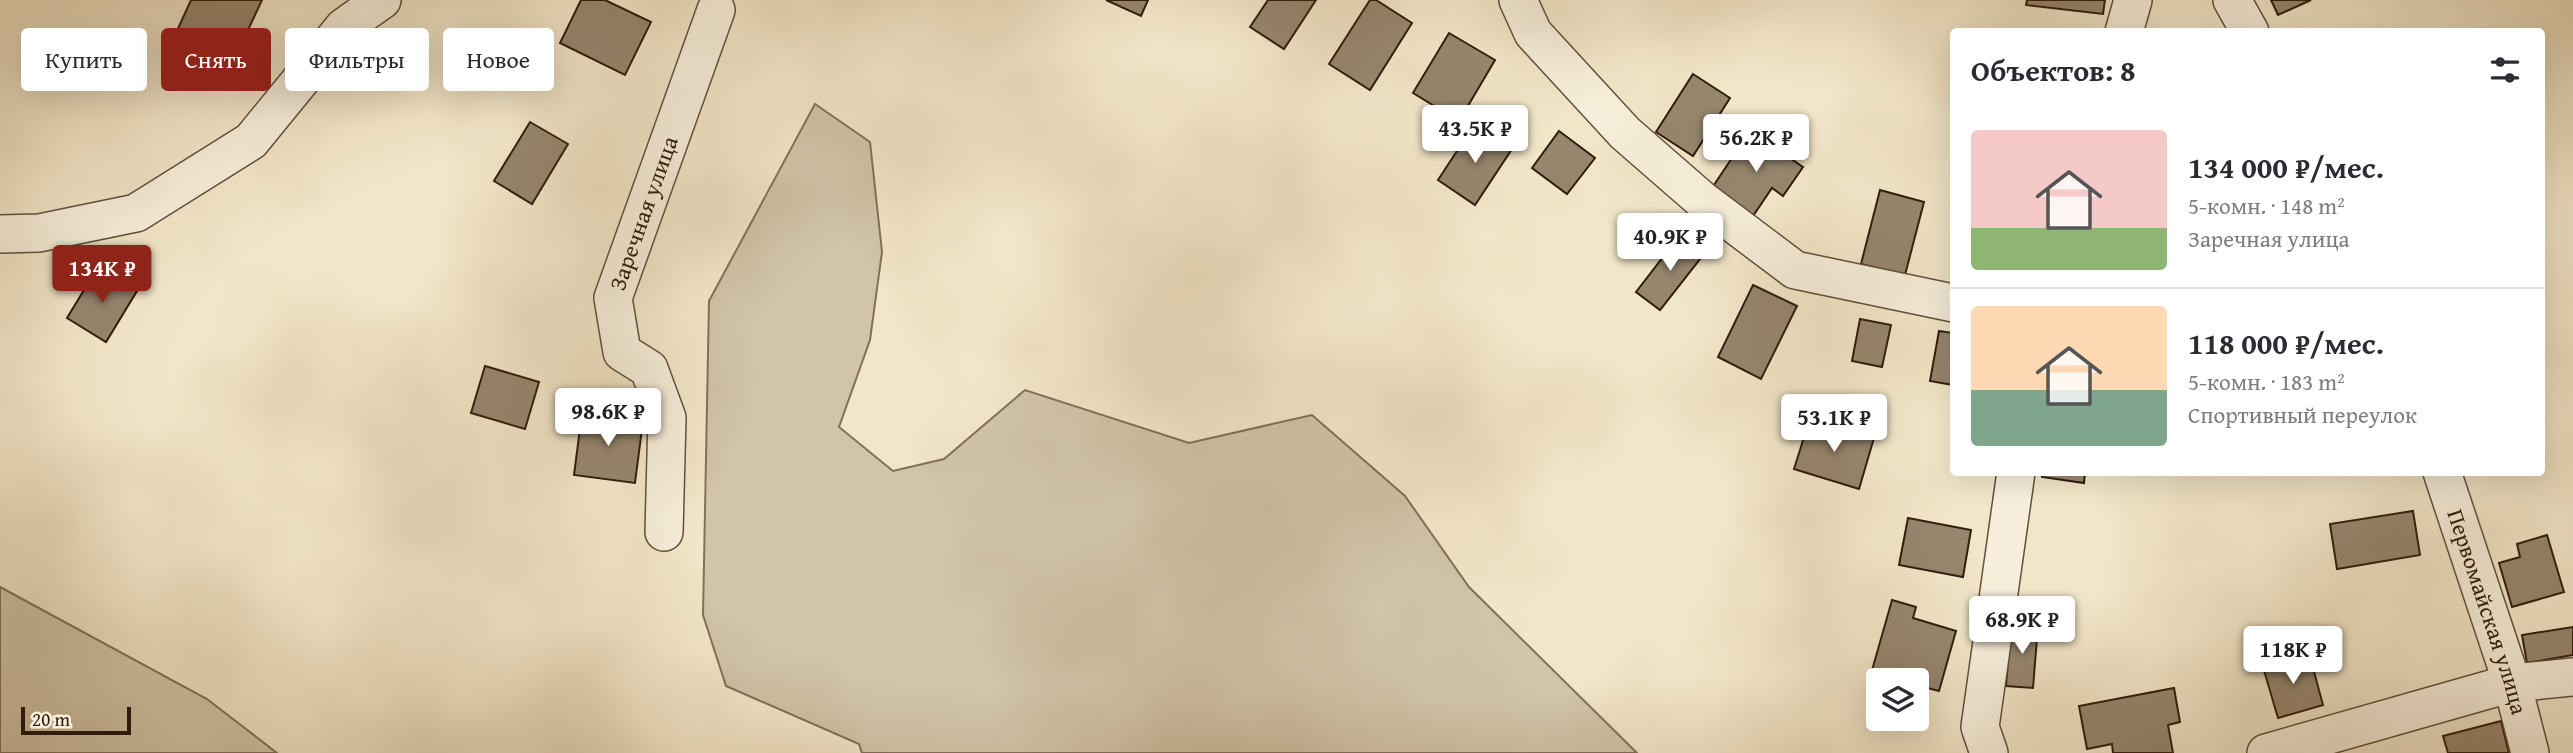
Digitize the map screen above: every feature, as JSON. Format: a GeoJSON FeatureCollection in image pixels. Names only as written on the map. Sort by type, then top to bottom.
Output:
{"type":"FeatureCollection","features":[{"type":"Feature","properties":{"kind":"street"},"geometry":{"type":"LineString","coordinates":[[0,234],[39,233],[136,213],[250,141],[344,27],[382,0]]}},
{"type":"Feature","properties":{"kind":"street"},"geometry":{"type":"LineString","coordinates":[[1518,0],[1533,33],[1625,133],[1702,200],[1795,270],[1950,302]]}},
{"type":"Feature","properties":{"kind":"street"},"geometry":{"type":"LineString","coordinates":[[2125,28],[2133,0]]}},
{"type":"Feature","properties":{"kind":"street"},"geometry":{"type":"LineString","coordinates":[[2232,0],[2248,28]]}},
{"type":"Feature","properties":{"kind":"street","name":"Заречная улица"},"geometry":{"type":"LineString","coordinates":[[664,532],[667,418],[649,369],[622,352],[613,298],[713,3]]}},
{"type":"Feature","properties":{"kind":"street"},"geometry":{"type":"LineString","coordinates":[[1989,753],[1980,727],[2015,476]]}},
{"type":"Feature","properties":{"kind":"street","name":"Первомайская улица"},"geometry":{"type":"LineString","coordinates":[[2443,476],[2512,683],[2530,753]]}},
{"type":"Feature","properties":{"kind":"street"},"geometry":{"type":"LineString","coordinates":[[2266,753],[2512,683],[2573,677]]}},
{"type":"Feature","properties":{"kind":"shaded area"},"geometry":{"type":"Polygon","coordinates":[[[815,104],[870,142],[882,252],[870,340],[839,427],[893,471],[944,459],[1025,390],[1189,443],[1312,415],[1405,496],[1469,587],[1637,753],[862,753],[859,744],[726,686],[703,615],[709,301],[815,104]]]}},
{"type":"Feature","properties":{"kind":"shaded area"},"geometry":{"type":"Polygon","coordinates":[[[0,587],[207,699],[277,753],[0,753],[0,587]]]}},
{"type":"Feature","properties":{"kind":"building"},"geometry":{"type":"Polygon","coordinates":[[[191,0],[262,0],[249,28],[178,28],[191,0]]]}},
{"type":"Feature","properties":{"kind":"building"},"geometry":{"type":"Polygon","coordinates":[[[581,0],[605,0],[651,22],[625,75],[560,43],[581,0]]]}},
{"type":"Feature","properties":{"kind":"building"},"geometry":{"type":"Polygon","coordinates":[[[1106,0],[1148,0],[1141,16],[1106,0]]]}},
{"type":"Feature","properties":{"kind":"building"},"geometry":{"type":"Polygon","coordinates":[[[1268,0],[1316,0],[1284,49],[1250,27],[1268,0]]]}},
{"type":"Feature","properties":{"kind":"building"},"geometry":{"type":"Polygon","coordinates":[[[1370,0],[1376,0],[1412,23],[1370,90],[1329,64],[1370,0]]]}},
{"type":"Feature","properties":{"kind":"building"},"geometry":{"type":"Polygon","coordinates":[[[2027,0],[2105,0],[2103,14],[2026,5],[2027,0]]]}},
{"type":"Feature","properties":{"kind":"building"},"geometry":{"type":"Polygon","coordinates":[[[2271,0],[2311,0],[2278,15],[2271,0]]]}},
{"type":"Feature","properties":{"kind":"building"},"geometry":{"type":"Polygon","coordinates":[[[1449,33],[1495,60],[1459,121],[1413,93],[1449,33]]]}},
{"type":"Feature","properties":{"kind":"building"},"geometry":{"type":"Polygon","coordinates":[[[1693,74],[1730,98],[1693,156],[1656,132],[1693,74]]]}},
{"type":"Feature","properties":{"kind":"building"},"geometry":{"type":"Polygon","coordinates":[[[530,122],[568,144],[532,204],[494,181],[530,122]]]}},
{"type":"Feature","properties":{"kind":"building"},"geometry":{"type":"Polygon","coordinates":[[[1474,125],[1512,149],[1475,205],[1438,180],[1474,125]]]}},
{"type":"Feature","properties":{"kind":"building"},"geometry":{"type":"Polygon","coordinates":[[[1559,131],[1595,158],[1567,194],[1532,168],[1559,131]]]}},
{"type":"Feature","properties":{"kind":"building"},"geometry":{"type":"Polygon","coordinates":[[[1750,131],[1803,167],[1783,196],[1772,188],[1753,216],[1712,188],[1750,131]]]}},
{"type":"Feature","properties":{"kind":"building"},"geometry":{"type":"Polygon","coordinates":[[[1880,190],[1924,202],[1905,275],[1861,264],[1880,190]]]}},
{"type":"Feature","properties":{"kind":"building"},"geometry":{"type":"Polygon","coordinates":[[[1680,235],[1704,254],[1660,310],[1636,292],[1680,235]]]}},
{"type":"Feature","properties":{"kind":"building"},"geometry":{"type":"Polygon","coordinates":[[[98,267],[137,291],[106,342],[67,318],[98,267]]]}},
{"type":"Feature","properties":{"kind":"building"},"geometry":{"type":"Polygon","coordinates":[[[1753,285],[1797,306],[1761,379],[1718,357],[1753,285]]]}},
{"type":"Feature","properties":{"kind":"building"},"geometry":{"type":"Polygon","coordinates":[[[1860,319],[1891,325],[1882,367],[1852,361],[1860,319]]]}},
{"type":"Feature","properties":{"kind":"building"},"geometry":{"type":"Polygon","coordinates":[[[1939,331],[1950,333],[1950,384],[1930,381],[1939,331]]]}},
{"type":"Feature","properties":{"kind":"building"},"geometry":{"type":"Polygon","coordinates":[[[485,366],[539,382],[525,429],[471,413],[485,366]]]}},
{"type":"Feature","properties":{"kind":"building"},"geometry":{"type":"Polygon","coordinates":[[[582,413],[643,421],[635,483],[574,475],[582,413]]]}},
{"type":"Feature","properties":{"kind":"building"},"geometry":{"type":"Polygon","coordinates":[[[1810,418],[1874,438],[1859,489],[1794,469],[1810,418]]]}},
{"type":"Feature","properties":{"kind":"building"},"geometry":{"type":"Polygon","coordinates":[[[2042,476],[2085,476],[2084,483],[2042,476]]]}},
{"type":"Feature","properties":{"kind":"building"},"geometry":{"type":"Polygon","coordinates":[[[2413,511],[2420,555],[2337,569],[2330,524],[2413,511]]]}},
{"type":"Feature","properties":{"kind":"building"},"geometry":{"type":"Polygon","coordinates":[[[1908,518],[1971,530],[1963,577],[1899,565],[1908,518]]]}},
{"type":"Feature","properties":{"kind":"building"},"geometry":{"type":"Polygon","coordinates":[[[2547,535],[2564,592],[2512,607],[2499,563],[2520,557],[2517,544],[2547,535]]]}},
{"type":"Feature","properties":{"kind":"building"},"geometry":{"type":"Polygon","coordinates":[[[1892,600],[1916,607],[1913,618],[1956,631],[1939,691],[1929,688],[1929,668],[1873,668],[1892,600]]]}},
{"type":"Feature","properties":{"kind":"building"},"geometry":{"type":"Polygon","coordinates":[[[2011,624],[2038,626],[2033,688],[2006,686],[2011,624]]]}},
{"type":"Feature","properties":{"kind":"building"},"geometry":{"type":"Polygon","coordinates":[[[2573,627],[2573,655],[2527,663],[2522,635],[2573,627]]]}},
{"type":"Feature","properties":{"kind":"building"},"geometry":{"type":"Polygon","coordinates":[[[2309,653],[2323,705],[2278,718],[2263,667],[2309,653]]]}},
{"type":"Feature","properties":{"kind":"building"},"geometry":{"type":"Polygon","coordinates":[[[2174,688],[2180,722],[2168,725],[2173,753],[2113,753],[2112,744],[2087,749],[2079,706],[2174,688]]]}},
{"type":"Feature","properties":{"kind":"building"},"geometry":{"type":"Polygon","coordinates":[[[2501,721],[2509,753],[2448,753],[2443,736],[2501,721]]]}}]}
